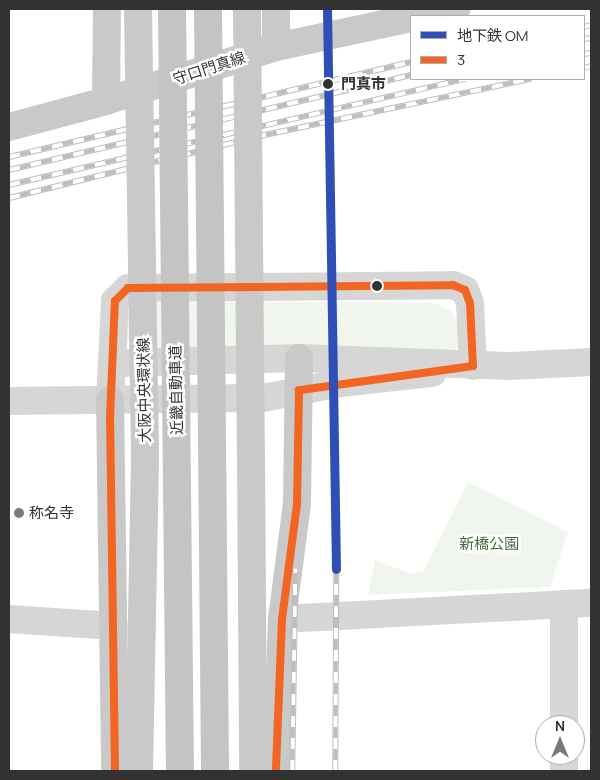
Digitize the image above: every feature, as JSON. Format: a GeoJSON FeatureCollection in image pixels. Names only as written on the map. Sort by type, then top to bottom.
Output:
{"type":"FeatureCollection","features":[{"type":"Feature","properties":{"kind":"highway","name":"近畿自動車道"},"geometry":{"type":"LineString","coordinates":[[172,9],[180,771]]}},
{"type":"Feature","properties":{"kind":"highway"},"geometry":{"type":"LineString","coordinates":[[208,9],[215,771]]}},
{"type":"Feature","properties":{"kind":"main road"},"geometry":{"type":"LineString","coordinates":[[106,101],[107,9]]}},
{"type":"Feature","properties":{"kind":"main road","name":"大阪中央環状線"},"geometry":{"type":"LineString","coordinates":[[138,9],[145,456],[139,771]]}},
{"type":"Feature","properties":{"kind":"main road"},"geometry":{"type":"LineString","coordinates":[[247,9],[253,771]]}},
{"type":"Feature","properties":{"kind":"main road"},"geometry":{"type":"LineString","coordinates":[[276,9],[276,46]]}},
{"type":"Feature","properties":{"kind":"main road"},"geometry":{"type":"LineString","coordinates":[[426,15],[456,9]]}},
{"type":"Feature","properties":{"kind":"main road","name":"守口門真線"},"geometry":{"type":"LineString","coordinates":[[9,127],[106,101],[276,46],[410,18]]}},
{"type":"Feature","properties":{"kind":"main road"},"geometry":{"type":"LineString","coordinates":[[276,771],[282,619],[297,504],[299,358]]}},
{"type":"Feature","properties":{"kind":"main road"},"geometry":{"type":"LineString","coordinates":[[110,400],[115,771]]}},
{"type":"Feature","properties":{"kind":"main road"},"geometry":{"type":"LineString","coordinates":[[253,662],[268,771]]}},
{"type":"Feature","properties":{"kind":"street"},"geometry":{"type":"LineString","coordinates":[[110,400],[114,363],[115,301],[128,288],[377,284],[453,285],[465,290],[470,303],[473,366]]}},
{"type":"Feature","properties":{"kind":"street"},"geometry":{"type":"LineString","coordinates":[[114,363],[299,358],[473,366],[591,362]]}},
{"type":"Feature","properties":{"kind":"street"},"geometry":{"type":"LineString","coordinates":[[9,401],[263,398],[299,390],[473,366]]}},
{"type":"Feature","properties":{"kind":"street"},"geometry":{"type":"LineString","coordinates":[[282,619],[591,603]]}},
{"type":"Feature","properties":{"kind":"street"},"geometry":{"type":"LineString","coordinates":[[564,604],[564,715]]}},
{"type":"Feature","properties":{"kind":"street"},"geometry":{"type":"LineString","coordinates":[[9,619],[114,626]]}},
{"type":"Feature","properties":{"kind":"green space"},"geometry":{"type":"Polygon","coordinates":[[[136,303],[434,303],[450,310],[459,324],[460,345],[452,353],[134,350],[127,342],[128,314],[136,303]]]}},
{"type":"Feature","properties":{"kind":"green space","name":"新橋公園"},"geometry":{"type":"Polygon","coordinates":[[[468,482],[568,532],[550,587],[368,595],[375,560],[409,573],[423,572],[468,482]]]}},
{"type":"Feature","properties":{"kind":"railway"},"geometry":{"type":"LineString","coordinates":[[585,27],[591,25]]}},
{"type":"Feature","properties":{"kind":"railway"},"geometry":{"type":"LineString","coordinates":[[585,39],[591,38]]}},
{"type":"Feature","properties":{"kind":"railway"},"geometry":{"type":"LineString","coordinates":[[585,54],[591,53]]}},
{"type":"Feature","properties":{"kind":"railway"},"geometry":{"type":"LineString","coordinates":[[9,157],[410,62]]}},
{"type":"Feature","properties":{"kind":"railway"},"geometry":{"type":"LineString","coordinates":[[585,68],[591,66]]}},
{"type":"Feature","properties":{"kind":"railway"},"geometry":{"type":"LineString","coordinates":[[9,170],[410,75]]}},
{"type":"Feature","properties":{"kind":"railway"},"geometry":{"type":"LineString","coordinates":[[9,185],[462,80]]}},
{"type":"Feature","properties":{"kind":"railway"},"geometry":{"type":"LineString","coordinates":[[9,198],[255,137],[526,80]]}},
{"type":"Feature","properties":{"kind":"railway"},"geometry":{"type":"LineString","coordinates":[[292,771],[295,569]]}},
{"type":"Feature","properties":{"kind":"railway"},"geometry":{"type":"LineString","coordinates":[[335,771],[336,569]]}},
{"type":"Feature","properties":{"kind":"metro line","name":"OM"},"geometry":{"type":"LineString","coordinates":[[327,9],[336,569]]}},
{"type":"Feature","properties":{"kind":"transit line","name":"3"},"geometry":{"type":"LineString","coordinates":[[115,771],[110,418],[115,301],[128,288],[453,285],[465,290],[470,303],[473,366],[299,390],[297,504],[282,619],[276,771]]}},
{"type":"Feature","properties":{"kind":"place","name":"門真市"},"geometry":{"type":"Point","coordinates":[328,84]}},
{"type":"Feature","properties":{"kind":"place","name":"称名寺"},"geometry":{"type":"Point","coordinates":[19,513]}}]}
